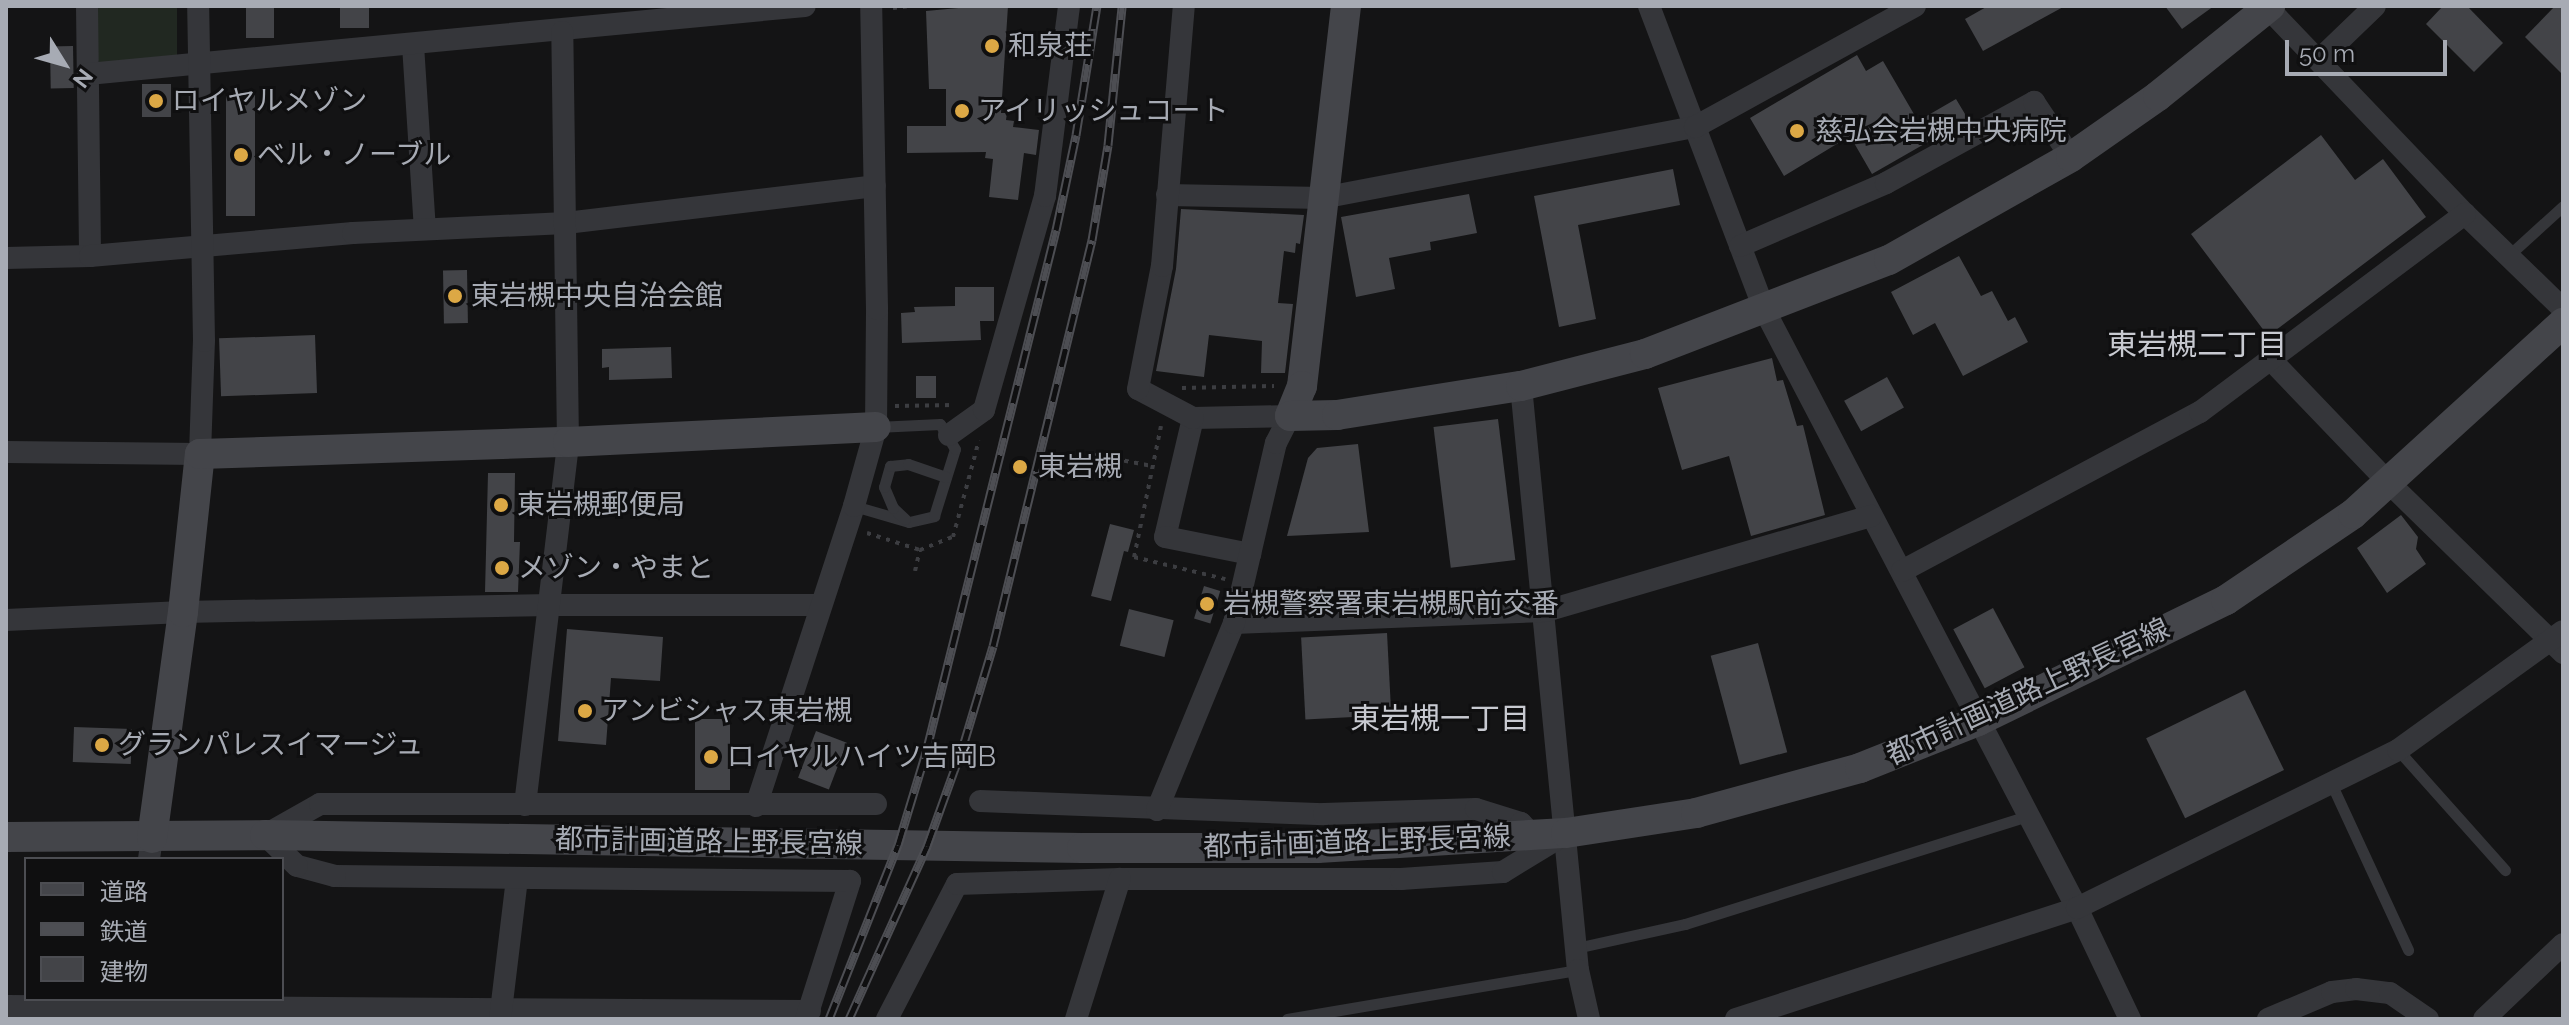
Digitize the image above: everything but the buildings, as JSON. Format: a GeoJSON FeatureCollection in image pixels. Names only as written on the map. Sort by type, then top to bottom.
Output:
{"type":"FeatureCollection","features":[{"type":"Feature","properties":{"kind":"street"},"geometry":{"type":"LineString","coordinates":[[87,6],[90,256]]}},
{"type":"Feature","properties":{"kind":"street"},"geometry":{"type":"LineString","coordinates":[[150,848],[183,612],[200,454],[202,246],[198,6]]}},
{"type":"Feature","properties":{"kind":"street"},"geometry":{"type":"LineString","coordinates":[[88,74],[562,32],[805,6]]}},
{"type":"Feature","properties":{"kind":"street"},"geometry":{"type":"LineString","coordinates":[[756,806],[819,605],[854,506],[876,427],[871,6]]}},
{"type":"Feature","properties":{"kind":"street"},"geometry":{"type":"LineString","coordinates":[[949,435],[984,410],[1045,196],[1069,6]]}},
{"type":"Feature","properties":{"kind":"street"},"geometry":{"type":"LineString","coordinates":[[1184,6],[1162,266],[1138,389],[1193,418],[1337,415],[1521,386],[1645,354],[1765,311],[1889,260],[2071,157],[2158,96],[2268,7],[2465,214],[2563,309]]}},
{"type":"Feature","properties":{"kind":"street"},"geometry":{"type":"LineString","coordinates":[[1157,810],[1234,623],[1276,443],[1302,386],[1346,6]]}},
{"type":"Feature","properties":{"kind":"street"},"geometry":{"type":"LineString","coordinates":[[1649,6],[1765,311],[2077,908],[2130,1019]]}},
{"type":"Feature","properties":{"kind":"street"},"geometry":{"type":"LineString","coordinates":[[1167,195],[1322,198],[1695,127],[1915,6]]}},
{"type":"Feature","properties":{"kind":"street"},"geometry":{"type":"LineString","coordinates":[[2320,59],[2375,6]]}},
{"type":"Feature","properties":{"kind":"street"},"geometry":{"type":"LineString","coordinates":[[525,805],[568,442],[562,32]]}},
{"type":"Feature","properties":{"kind":"street"},"geometry":{"type":"LineString","coordinates":[[413,45],[425,229]]}},
{"type":"Feature","properties":{"kind":"street"},"geometry":{"type":"LineString","coordinates":[[1740,246],[1886,183],[2034,102],[2071,157]]}},
{"type":"Feature","properties":{"kind":"street"},"geometry":{"type":"LineString","coordinates":[[6,258],[90,256],[425,229],[566,223],[875,186]]}},
{"type":"Feature","properties":{"kind":"street"},"geometry":{"type":"LineString","coordinates":[[1902,571],[2200,412],[2465,214]]}},
{"type":"Feature","properties":{"kind":"street","name":"都市計画道路上野長宮線"},"geometry":{"type":"LineString","coordinates":[[6,837],[150,848],[265,835],[1318,848],[1566,833],[1711,809],[1860,768],[1978,721],[2226,600],[2353,514],[2563,323]]}},
{"type":"Feature","properties":{"kind":"street"},"geometry":{"type":"LineString","coordinates":[[1736,1019],[2077,908],[2398,750],[2559,642],[2388,482],[2272,361]]}},
{"type":"Feature","properties":{"kind":"street"},"geometry":{"type":"LineString","coordinates":[[1521,386],[1546,611],[1577,959],[1589,1019]]}},
{"type":"Feature","properties":{"kind":"street"},"geometry":{"type":"LineString","coordinates":[[1193,418],[1165,537],[1250,554]]}},
{"type":"Feature","properties":{"kind":"street"},"geometry":{"type":"LineString","coordinates":[[6,452],[200,454],[568,442],[876,427]]}},
{"type":"Feature","properties":{"kind":"street"},"geometry":{"type":"LineString","coordinates":[[1234,623],[1546,611],[1871,516]]}},
{"type":"Feature","properties":{"kind":"street"},"geometry":{"type":"LineString","coordinates":[[6,620],[183,612],[551,605],[819,605]]}},
{"type":"Feature","properties":{"kind":"street"},"geometry":{"type":"LineString","coordinates":[[980,801],[1324,814],[1476,809],[1521,823],[1532,835]]}},
{"type":"Feature","properties":{"kind":"street"},"geometry":{"type":"LineString","coordinates":[[6,1006],[808,1015],[850,881],[335,876],[297,866],[265,835],[320,804],[876,804]]}},
{"type":"Feature","properties":{"kind":"street"},"geometry":{"type":"LineString","coordinates":[[887,1019],[957,884],[1120,879],[1401,879],[1503,872],[1566,833]]}},
{"type":"Feature","properties":{"kind":"street"},"geometry":{"type":"LineString","coordinates":[[501,1013],[517,878]]}},
{"type":"Feature","properties":{"kind":"street"},"geometry":{"type":"LineString","coordinates":[[1076,1019],[1120,879]]}},
{"type":"Feature","properties":{"kind":"street"},"geometry":{"type":"LineString","coordinates":[[2484,1019],[2563,944]]}},
{"type":"Feature","properties":{"kind":"street"},"geometry":{"type":"LineString","coordinates":[[2268,1019],[2332,992],[2356,989],[2390,993],[2428,1019]]}},
{"type":"Feature","properties":{"kind":"lane"},"geometry":{"type":"LineString","coordinates":[[2508,256],[2563,206]]}},
{"type":"Feature","properties":{"kind":"lane"},"geometry":{"type":"LineString","coordinates":[[854,506],[909,522],[934,516],[955,449],[940,424],[876,427]]}},
{"type":"Feature","properties":{"kind":"lane"},"geometry":{"type":"LineString","coordinates":[[909,522],[893,508],[884,487],[890,466],[908,464],[946,477]]}},
{"type":"Feature","properties":{"kind":"lane"},"geometry":{"type":"LineString","coordinates":[[2398,750],[2505,870]]}},
{"type":"Feature","properties":{"kind":"lane"},"geometry":{"type":"LineString","coordinates":[[2331,783],[2408,950]]}},
{"type":"Feature","properties":{"kind":"lane"},"geometry":{"type":"LineString","coordinates":[[1287,1019],[1577,959],[2027,816]]}},
{"type":"Feature","properties":{"kind":"path"},"geometry":{"type":"LineString","coordinates":[[1176,388],[1284,386]]}},
{"type":"Feature","properties":{"kind":"path"},"geometry":{"type":"LineString","coordinates":[[1161,424],[1134,557],[1225,579],[1225,591]]}},
{"type":"Feature","properties":{"kind":"path"},"geometry":{"type":"LineString","coordinates":[[858,530],[920,550],[953,537],[981,434]]}},
{"type":"Feature","properties":{"kind":"path"},"geometry":{"type":"LineString","coordinates":[[1095,455],[1153,466]]}},
{"type":"Feature","properties":{"kind":"path"},"geometry":{"type":"LineString","coordinates":[[915,571],[920,550]]}},
{"type":"Feature","properties":{"kind":"shaded area"},"geometry":{"type":"Polygon","coordinates":[[[97,6],[177,6],[177,60],[103,69],[98,60],[97,6]]]}},
{"type":"Feature","properties":{"kind":"railway"},"geometry":{"type":"LineString","coordinates":[[829,1019],[898,845],[926,752],[1056,230],[1076,135],[1097,6]]}},
{"type":"Feature","properties":{"kind":"railway"},"geometry":{"type":"LineString","coordinates":[[849,1019],[927,846],[963,746],[993,646],[1092,240],[1108,145],[1122,6]]}},
{"type":"Feature","properties":{"kind":"place","name":"和泉荘"},"geometry":{"type":"Point","coordinates":[992,46]}},
{"type":"Feature","properties":{"kind":"place","name":"ロイヤルメゾン"},"geometry":{"type":"Point","coordinates":[156,101]}},
{"type":"Feature","properties":{"kind":"place","name":"アイリッシュコート"},"geometry":{"type":"Point","coordinates":[962,111]}},
{"type":"Feature","properties":{"kind":"place","name":"慈弘会岩槻中央病院"},"geometry":{"type":"Point","coordinates":[1797,131]}},
{"type":"Feature","properties":{"kind":"place","name":"ベル・ノーブル"},"geometry":{"type":"Point","coordinates":[241,155]}},
{"type":"Feature","properties":{"kind":"place","name":"東岩槻中央自治会館"},"geometry":{"type":"Point","coordinates":[455,296]}},
{"type":"Feature","properties":{"kind":"place","name":"東岩槻"},"geometry":{"type":"Point","coordinates":[1020,467]}},
{"type":"Feature","properties":{"kind":"place","name":"東岩槻郵便局"},"geometry":{"type":"Point","coordinates":[501,505]}},
{"type":"Feature","properties":{"kind":"place","name":"メゾン・やまと"},"geometry":{"type":"Point","coordinates":[502,568]}},
{"type":"Feature","properties":{"kind":"place","name":"岩槻警察署東岩槻駅前交番"},"geometry":{"type":"Point","coordinates":[1207,604]}},
{"type":"Feature","properties":{"kind":"place","name":"アンビシャス東岩槻"},"geometry":{"type":"Point","coordinates":[585,711]}},
{"type":"Feature","properties":{"kind":"place","name":"グランパレスイマージュ"},"geometry":{"type":"Point","coordinates":[102,745]}},
{"type":"Feature","properties":{"kind":"place","name":"ロイヤルハイツ吉岡B"},"geometry":{"type":"Point","coordinates":[711,757]}},
{"type":"Feature","properties":{"kind":"district","name":"東岩槻二丁目"},"geometry":{"type":"Point","coordinates":[2197,345]}},
{"type":"Feature","properties":{"kind":"district","name":"東岩槻一丁目"},"geometry":{"type":"Point","coordinates":[1440,719]}}]}
